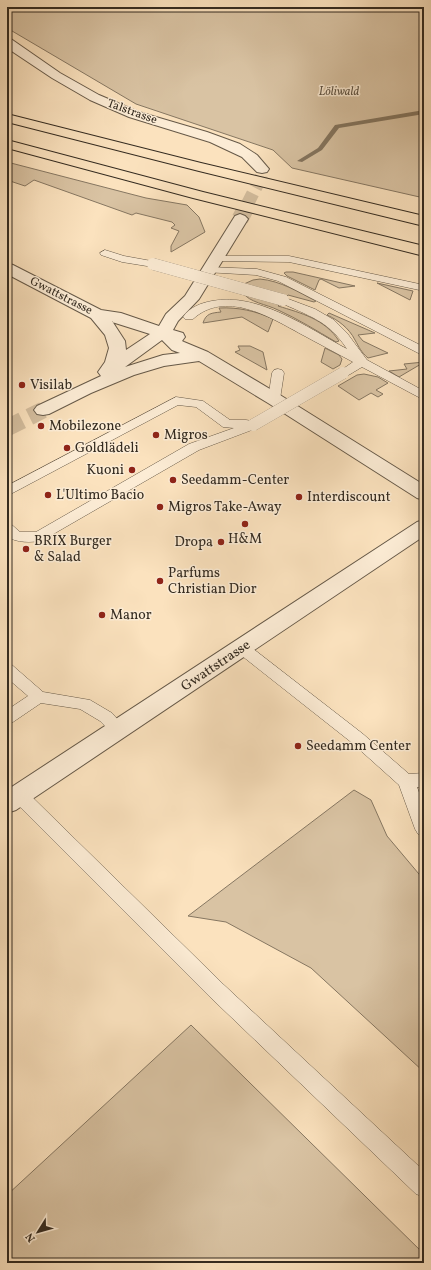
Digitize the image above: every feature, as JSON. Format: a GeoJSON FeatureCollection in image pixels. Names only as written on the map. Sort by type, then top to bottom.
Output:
{"type":"FeatureCollection","features":[{"type":"Feature","properties":{"kind":"highway"},"geometry":{"type":"LineString","coordinates":[[7,118],[199,167],[424,221]]}},
{"type":"Feature","properties":{"kind":"highway"},"geometry":{"type":"LineString","coordinates":[[7,144],[198,195]]}},
{"type":"Feature","properties":{"kind":"highway"},"geometry":{"type":"LineString","coordinates":[[7,151],[198,195],[424,251]]}},
{"type":"Feature","properties":{"kind":"street","name":"Talstrasse"},"geometry":{"type":"LineString","coordinates":[[7,42],[42,66],[108,104],[147,119],[209,137],[241,150],[252,156],[262,169]]}},
{"type":"Feature","properties":{"kind":"street"},"geometry":{"type":"LineString","coordinates":[[43,410],[103,376],[163,332],[172,318],[191,299],[240,219]]}},
{"type":"Feature","properties":{"kind":"street","name":"Gwattstrasse"},"geometry":{"type":"LineString","coordinates":[[7,268],[97,314],[115,317],[191,341],[202,356]]}},
{"type":"Feature","properties":{"kind":"street"},"geometry":{"type":"LineString","coordinates":[[191,299],[187,329],[191,341]]}},
{"type":"Feature","properties":{"kind":"street"},"geometry":{"type":"LineString","coordinates":[[97,314],[116,336],[118,342],[116,355],[103,376]]}},
{"type":"Feature","properties":{"kind":"street","name":"Gwattstrasse"},"geometry":{"type":"LineString","coordinates":[[163,332],[178,346],[202,356],[274,399],[424,494]]}},
{"type":"Feature","properties":{"kind":"street"},"geometry":{"type":"LineString","coordinates":[[103,376],[158,362],[202,356]]}},
{"type":"Feature","properties":{"kind":"street","name":"Gwattstrasse"},"geometry":{"type":"LineString","coordinates":[[13,799],[118,729],[174,694],[424,527]]}},
{"type":"Feature","properties":{"kind":"lane"},"geometry":{"type":"LineString","coordinates":[[137,252],[153,264]]}},
{"type":"Feature","properties":{"kind":"lane"},"geometry":{"type":"LineString","coordinates":[[105,253],[122,259],[153,264],[283,300],[313,305],[367,323]]}},
{"type":"Feature","properties":{"kind":"lane"},"geometry":{"type":"LineString","coordinates":[[213,264],[289,259],[424,288]]}},
{"type":"Feature","properties":{"kind":"lane"},"geometry":{"type":"LineString","coordinates":[[213,264],[257,272],[282,279],[424,352]]}},
{"type":"Feature","properties":{"kind":"lane"},"geometry":{"type":"LineString","coordinates":[[257,272],[238,278],[230,284],[228,289],[230,296],[236,300],[275,314],[424,396]]}},
{"type":"Feature","properties":{"kind":"lane"},"geometry":{"type":"LineString","coordinates":[[283,300],[326,319],[336,326],[362,362]]}},
{"type":"Feature","properties":{"kind":"lane"},"geometry":{"type":"LineString","coordinates":[[189,317],[196,309],[209,305],[229,303],[249,305]]}},
{"type":"Feature","properties":{"kind":"lane"},"geometry":{"type":"LineString","coordinates":[[7,528],[16,536],[38,537],[194,447],[253,425],[362,362]]}},
{"type":"Feature","properties":{"kind":"lane"},"geometry":{"type":"LineString","coordinates":[[274,399],[278,373]]}},
{"type":"Feature","properties":{"kind":"lane"},"geometry":{"type":"LineString","coordinates":[[7,492],[176,401],[199,404],[228,424],[253,425]]}},
{"type":"Feature","properties":{"kind":"lane"},"geometry":{"type":"LineString","coordinates":[[242,648],[357,738],[406,781],[424,829]]}},
{"type":"Feature","properties":{"kind":"lane"},"geometry":{"type":"LineString","coordinates":[[7,669],[39,697],[84,704],[106,717],[118,729]]}},
{"type":"Feature","properties":{"kind":"lane"},"geometry":{"type":"LineString","coordinates":[[7,718],[39,697]]}},
{"type":"Feature","properties":{"kind":"lane"},"geometry":{"type":"LineString","coordinates":[[406,781],[424,780]]}},
{"type":"Feature","properties":{"kind":"lane"},"geometry":{"type":"LineString","coordinates":[[13,799],[424,1186]]}},
{"type":"Feature","properties":{"kind":"green space","name":"Löliwald"},"geometry":{"type":"Polygon","coordinates":[[[7,7],[424,7],[424,198],[292,168],[273,150],[136,104],[7,28],[7,7]]]}},
{"type":"Feature","properties":{"kind":"green space"},"geometry":{"type":"Polygon","coordinates":[[[7,162],[146,198],[187,205],[199,217],[205,232],[171,252],[171,246],[179,231],[171,228],[175,225],[172,222],[136,213],[132,215],[34,180],[25,186],[7,180],[7,162]]]}},
{"type":"Feature","properties":{"kind":"green space"},"geometry":{"type":"Polygon","coordinates":[[[293,272],[355,286],[339,288],[321,279],[319,280],[315,290],[287,276],[284,273],[293,272]]]}},
{"type":"Feature","properties":{"kind":"green space"},"geometry":{"type":"Polygon","coordinates":[[[260,279],[282,284],[316,301],[314,302],[288,295],[278,306],[304,314],[320,322],[333,333],[339,341],[336,342],[307,325],[245,296],[242,292],[244,284],[260,279]]]}},
{"type":"Feature","properties":{"kind":"green space"},"geometry":{"type":"Polygon","coordinates":[[[377,283],[413,291],[410,300],[377,283]]]}},
{"type":"Feature","properties":{"kind":"green space"},"geometry":{"type":"Polygon","coordinates":[[[219,308],[247,310],[273,319],[268,332],[242,317],[203,323],[208,315],[221,312],[219,308]]]}},
{"type":"Feature","properties":{"kind":"green space"},"geometry":{"type":"Polygon","coordinates":[[[329,313],[375,333],[358,335],[363,341],[388,353],[368,358],[362,352],[350,332],[335,319],[327,315],[329,313]]]}},
{"type":"Feature","properties":{"kind":"green space"},"geometry":{"type":"Polygon","coordinates":[[[238,346],[250,346],[263,352],[267,370],[235,352],[240,350],[238,346]]]}},
{"type":"Feature","properties":{"kind":"green space"},"geometry":{"type":"Polygon","coordinates":[[[325,348],[339,355],[342,359],[340,365],[333,369],[321,362],[325,348]]]}},
{"type":"Feature","properties":{"kind":"green space"},"geometry":{"type":"Polygon","coordinates":[[[424,362],[424,366],[421,364],[399,377],[389,371],[407,369],[404,364],[424,362]]]}},
{"type":"Feature","properties":{"kind":"green space"},"geometry":{"type":"Polygon","coordinates":[[[364,374],[378,377],[388,383],[376,390],[383,394],[378,397],[371,393],[359,400],[338,386],[357,375],[364,374]]]}},
{"type":"Feature","properties":{"kind":"green space"},"geometry":{"type":"Polygon","coordinates":[[[354,790],[371,800],[387,836],[424,880],[424,1072],[311,968],[226,922],[188,916],[354,790]]]}},
{"type":"Feature","properties":{"kind":"green space"},"geometry":{"type":"Polygon","coordinates":[[[191,1025],[424,1254],[424,1263],[7,1263],[7,1195],[191,1025]]]}},
{"type":"Feature","properties":{"kind":"waterway"},"geometry":{"type":"LineString","coordinates":[[300,161],[320,149],[337,126],[424,112]]}},
{"type":"Feature","properties":{"kind":"tunnel"},"geometry":{"type":"LineString","coordinates":[[247,205],[261,177],[262,169]]}},
{"type":"Feature","properties":{"kind":"tunnel"},"geometry":{"type":"LineString","coordinates":[[240,219],[248,204]]}},
{"type":"Feature","properties":{"kind":"tunnel"},"geometry":{"type":"LineString","coordinates":[[7,428],[43,410]]}},
{"type":"Feature","properties":{"kind":"place","name":"Visilab"},"geometry":{"type":"Point","coordinates":[22,385]}},
{"type":"Feature","properties":{"kind":"place","name":"Mobilezone"},"geometry":{"type":"Point","coordinates":[41,426]}},
{"type":"Feature","properties":{"kind":"place","name":"Migros"},"geometry":{"type":"Point","coordinates":[156,435]}},
{"type":"Feature","properties":{"kind":"place","name":"Goldlädeli"},"geometry":{"type":"Point","coordinates":[67,448]}},
{"type":"Feature","properties":{"kind":"place","name":"Kuoni"},"geometry":{"type":"Point","coordinates":[132,470]}},
{"type":"Feature","properties":{"kind":"place","name":"Seedamm-Center"},"geometry":{"type":"Point","coordinates":[173,480]}},
{"type":"Feature","properties":{"kind":"place","name":"L'Ultimo Bacio"},"geometry":{"type":"Point","coordinates":[48,495]}},
{"type":"Feature","properties":{"kind":"place","name":"Interdiscount"},"geometry":{"type":"Point","coordinates":[299,497]}},
{"type":"Feature","properties":{"kind":"place","name":"Migros Take-Away"},"geometry":{"type":"Point","coordinates":[160,507]}},
{"type":"Feature","properties":{"kind":"place","name":"H&M"},"geometry":{"type":"Point","coordinates":[245,524]}},
{"type":"Feature","properties":{"kind":"place","name":"Dropa"},"geometry":{"type":"Point","coordinates":[221,542]}},
{"type":"Feature","properties":{"kind":"place","name":"BRIX Burger & Salad"},"geometry":{"type":"Point","coordinates":[26,549]}},
{"type":"Feature","properties":{"kind":"place","name":"Parfums Christian Dior"},"geometry":{"type":"Point","coordinates":[160,581]}},
{"type":"Feature","properties":{"kind":"place","name":"Manor"},"geometry":{"type":"Point","coordinates":[102,615]}},
{"type":"Feature","properties":{"kind":"place","name":"Seedamm Center"},"geometry":{"type":"Point","coordinates":[298,746]}}]}
